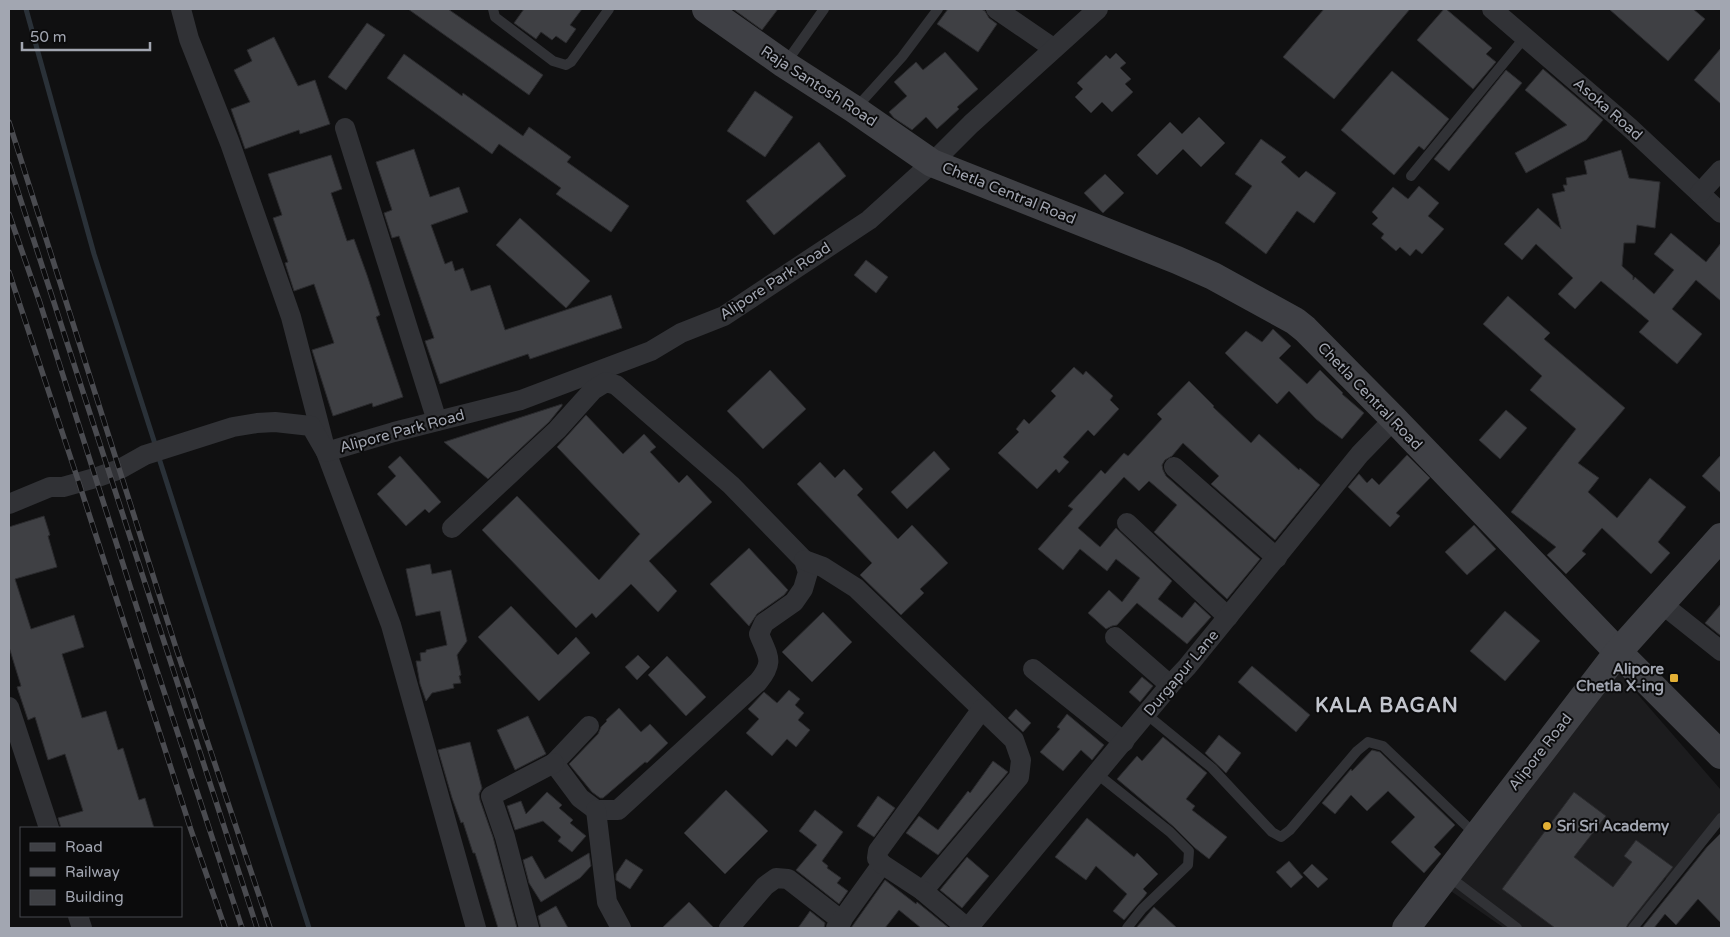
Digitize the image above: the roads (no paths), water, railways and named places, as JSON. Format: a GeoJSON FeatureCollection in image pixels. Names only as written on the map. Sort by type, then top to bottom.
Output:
{"type":"FeatureCollection","features":[{"type":"Feature","properties":{"kind":"main road","name":"Raja Santosh Road"},"geometry":{"type":"LineString","coordinates":[[706,9],[784,64],[854,109],[932,163]]}},
{"type":"Feature","properties":{"kind":"main road","name":"Chetla Central Road"},"geometry":{"type":"LineString","coordinates":[[932,163],[1177,260],[1213,276],[1295,321],[1394,419],[1618,652],[1721,755]]}},
{"type":"Feature","properties":{"kind":"main road","name":"Alipore Road"},"geometry":{"type":"LineString","coordinates":[[1406,928],[1618,652],[1721,537]]}},
{"type":"Feature","properties":{"kind":"street"},"geometry":{"type":"LineString","coordinates":[[181,9],[189,39],[230,143],[290,317],[326,452],[391,625],[476,928]]}},
{"type":"Feature","properties":{"kind":"street"},"geometry":{"type":"LineString","coordinates":[[996,9],[1053,48]]}},
{"type":"Feature","properties":{"kind":"street","name":"Alipore Park Road"},"geometry":{"type":"LineString","coordinates":[[326,452],[530,396],[651,351],[682,334],[724,316],[869,220],[1053,48],[1098,9]]}},
{"type":"Feature","properties":{"kind":"street","name":"Asoka Road"},"geometry":{"type":"LineString","coordinates":[[1492,9],[1629,127],[1721,212]]}},
{"type":"Feature","properties":{"kind":"street"},"geometry":{"type":"LineString","coordinates":[[345,128],[437,421]]}},
{"type":"Feature","properties":{"kind":"street"},"geometry":{"type":"LineString","coordinates":[[1700,193],[1721,170]]}},
{"type":"Feature","properties":{"kind":"street"},"geometry":{"type":"LineString","coordinates":[[452,528],[557,430],[593,390],[606,382],[616,385],[731,484],[804,560],[808,572],[803,589],[794,602],[764,623],[759,634],[768,657],[768,670],[758,682],[618,810],[596,810],[580,798],[554,763]]}},
{"type":"Feature","properties":{"kind":"street","name":"Durgapur Lane"},"geometry":{"type":"LineString","coordinates":[[968,928],[1096,773],[1188,666],[1360,454],[1394,419]]}},
{"type":"Feature","properties":{"kind":"street"},"geometry":{"type":"LineString","coordinates":[[9,504],[50,487],[62,487],[95,478],[145,455],[175,445],[233,427],[257,423],[275,422],[312,426],[326,452]]}},
{"type":"Feature","properties":{"kind":"street"},"geometry":{"type":"LineString","coordinates":[[1174,467],[1276,558]]}},
{"type":"Feature","properties":{"kind":"street"},"geometry":{"type":"LineString","coordinates":[[1127,523],[1228,617]]}},
{"type":"Feature","properties":{"kind":"street"},"geometry":{"type":"LineString","coordinates":[[804,560],[823,567],[856,588],[1014,740],[1021,760],[1019,777],[923,891]]}},
{"type":"Feature","properties":{"kind":"street"},"geometry":{"type":"LineString","coordinates":[[1662,604],[1721,651]]}},
{"type":"Feature","properties":{"kind":"street"},"geometry":{"type":"LineString","coordinates":[[1115,637],[1170,685]]}},
{"type":"Feature","properties":{"kind":"street"},"geometry":{"type":"LineString","coordinates":[[1033,669],[1124,742]]}},
{"type":"Feature","properties":{"kind":"street"},"geometry":{"type":"LineString","coordinates":[[9,707],[49,827]]}},
{"type":"Feature","properties":{"kind":"street"},"geometry":{"type":"LineString","coordinates":[[968,928],[923,891],[882,864],[877,858],[878,851],[982,709]]}},
{"type":"Feature","properties":{"kind":"street"},"geometry":{"type":"LineString","coordinates":[[529,928],[491,796],[554,763],[589,726]]}},
{"type":"Feature","properties":{"kind":"street"},"geometry":{"type":"LineString","coordinates":[[596,810],[607,902],[621,928]]}},
{"type":"Feature","properties":{"kind":"street"},"geometry":{"type":"LineString","coordinates":[[729,928],[765,886],[776,878],[788,879],[839,925],[882,864]]}},
{"type":"Feature","properties":{"kind":"lane"},"geometry":{"type":"LineString","coordinates":[[492,9],[495,17],[553,61],[566,65],[571,62],[609,9]]}},
{"type":"Feature","properties":{"kind":"lane"},"geometry":{"type":"LineString","coordinates":[[784,64],[824,9]]}},
{"type":"Feature","properties":{"kind":"lane"},"geometry":{"type":"LineString","coordinates":[[854,109],[902,57],[938,9]]}},
{"type":"Feature","properties":{"kind":"lane"},"geometry":{"type":"LineString","coordinates":[[1411,176],[1525,37]]}},
{"type":"Feature","properties":{"kind":"lane"},"geometry":{"type":"LineString","coordinates":[[1146,714],[1212,768],[1272,832],[1280,837],[1290,830],[1357,751],[1368,742],[1383,746],[1477,836]]}},
{"type":"Feature","properties":{"kind":"lane"},"geometry":{"type":"LineString","coordinates":[[1096,773],[1170,832],[1190,851],[1188,864],[1142,908],[1127,928]]}},
{"type":"Feature","properties":{"kind":"lane"},"geometry":{"type":"LineString","coordinates":[[1633,928],[1721,818]]}},
{"type":"Feature","properties":{"kind":"lane"},"geometry":{"type":"LineString","coordinates":[[1447,874],[1517,928]]}},
{"type":"Feature","properties":{"kind":"waterway"},"geometry":{"type":"LineString","coordinates":[[26,9],[94,254],[156,447]]}},
{"type":"Feature","properties":{"kind":"waterway"},"geometry":{"type":"LineString","coordinates":[[158,455],[309,928]]}},
{"type":"Feature","properties":{"kind":"railway"},"geometry":{"type":"LineString","coordinates":[[9,122],[177,651],[270,928]]}},
{"type":"Feature","properties":{"kind":"railway"},"geometry":{"type":"LineString","coordinates":[[9,164],[257,928]]}},
{"type":"Feature","properties":{"kind":"railway"},"geometry":{"type":"LineString","coordinates":[[9,214],[40,303],[150,649],[242,928]]}},
{"type":"Feature","properties":{"kind":"railway"},"geometry":{"type":"LineString","coordinates":[[9,272],[191,830],[225,928]]}},
{"type":"Feature","properties":{"kind":"place","name":"Alipore Chetla X-ing"},"geometry":{"type":"Point","coordinates":[1674,678]}},
{"type":"Feature","properties":{"kind":"place","name":"Sri Sri Academy"},"geometry":{"type":"Point","coordinates":[1547,826]}},
{"type":"Feature","properties":{"kind":"district","name":"KALA BAGAN"},"geometry":{"type":"Point","coordinates":[1387,705]}}]}
